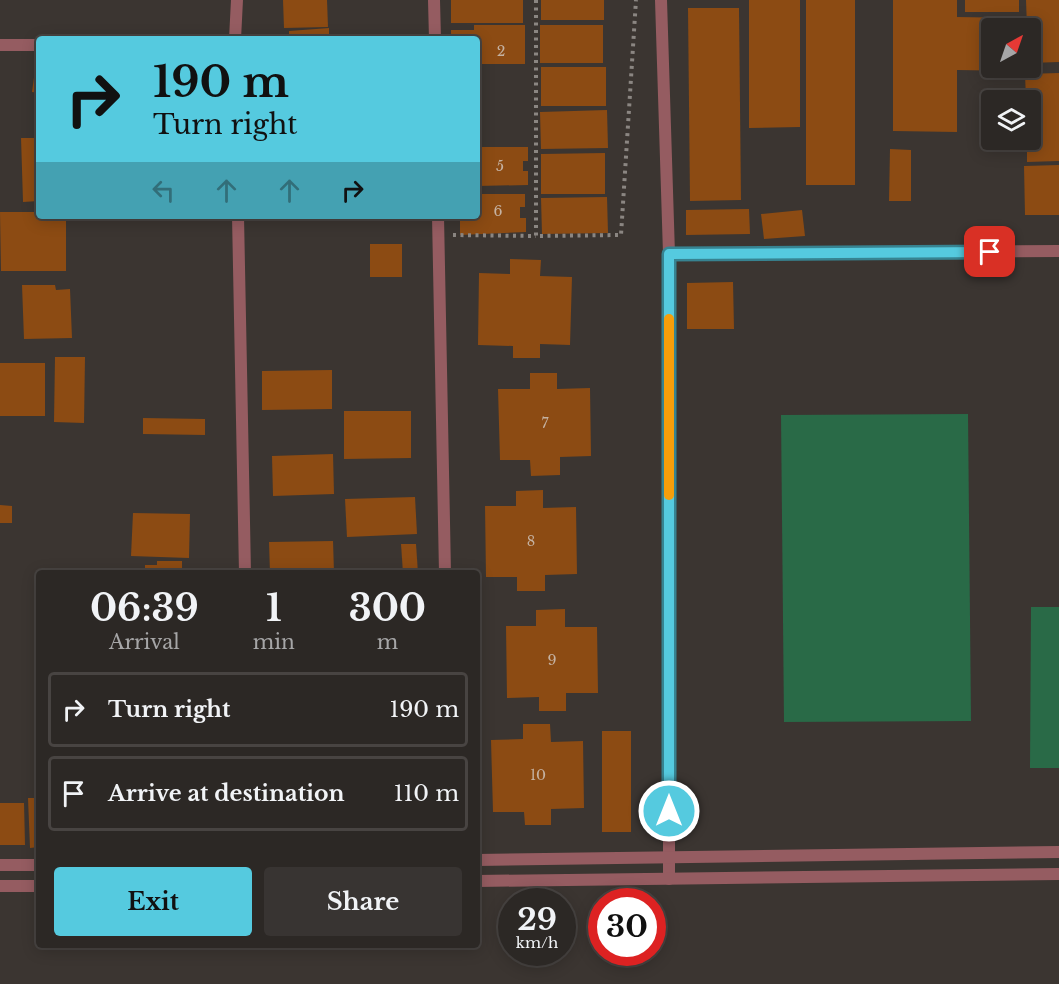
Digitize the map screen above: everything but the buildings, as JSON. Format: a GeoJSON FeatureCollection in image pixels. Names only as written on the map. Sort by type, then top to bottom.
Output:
{"type":"FeatureCollection","features":[{"type":"Feature","properties":{"kind":"street"},"geometry":{"type":"LineString","coordinates":[[235,36],[237,0]]}},
{"type":"Feature","properties":{"kind":"street"},"geometry":{"type":"LineString","coordinates":[[434,0],[435,36]]}},
{"type":"Feature","properties":{"kind":"street"},"geometry":{"type":"LineString","coordinates":[[661,0],[669,254],[669,879]]}},
{"type":"Feature","properties":{"kind":"street"},"geometry":{"type":"LineString","coordinates":[[0,45],[36,45]]}},
{"type":"Feature","properties":{"kind":"street"},"geometry":{"type":"LineString","coordinates":[[238,219],[245,570]]}},
{"type":"Feature","properties":{"kind":"street"},"geometry":{"type":"LineString","coordinates":[[438,219],[444,570]]}},
{"type":"Feature","properties":{"kind":"street"},"geometry":{"type":"LineString","coordinates":[[669,254],[1059,251]]}},
{"type":"Feature","properties":{"kind":"street"},"geometry":{"type":"LineString","coordinates":[[480,860],[1059,852]]}},
{"type":"Feature","properties":{"kind":"street"},"geometry":{"type":"LineString","coordinates":[[0,865],[36,864]]}},
{"type":"Feature","properties":{"kind":"street"},"geometry":{"type":"LineString","coordinates":[[480,881],[1059,874]]}},
{"type":"Feature","properties":{"kind":"street"},"geometry":{"type":"LineString","coordinates":[[0,886],[36,886]]}},
{"type":"Feature","properties":{"kind":"path"},"geometry":{"type":"LineString","coordinates":[[536,0],[536,237]]}},
{"type":"Feature","properties":{"kind":"path"},"geometry":{"type":"LineString","coordinates":[[438,234],[536,237],[621,235],[636,0]]}},
{"type":"Feature","properties":{"kind":"green space"},"geometry":{"type":"Polygon","coordinates":[[[968,414],[971,721],[784,722],[781,415],[968,414]]]}},
{"type":"Feature","properties":{"kind":"green space"},"geometry":{"type":"Polygon","coordinates":[[[1031,607],[1059,607],[1059,768],[1030,768],[1031,607]]]}},
{"type":"Feature","properties":{"kind":"slow traffic"},"geometry":{"type":"LineString","coordinates":[[669,319],[669,495]]}},
{"type":"Feature","properties":{"kind":"route"},"geometry":{"type":"LineString","coordinates":[[669,811],[669,254],[990,252]]}}]}
